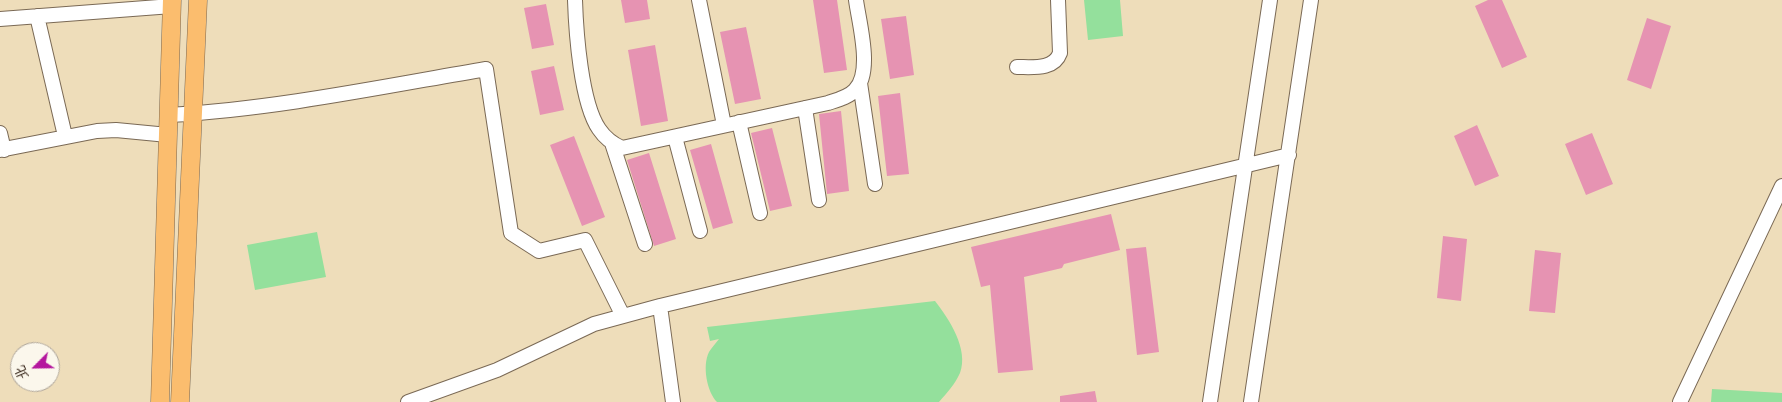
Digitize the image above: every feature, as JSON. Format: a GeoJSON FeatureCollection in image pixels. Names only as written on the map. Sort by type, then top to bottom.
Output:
{"type":"FeatureCollection","features":[{"type":"Feature","properties":{"kind":"main road"},"geometry":{"type":"LineString","coordinates":[[180,402],[198,0]]}},
{"type":"Feature","properties":{"kind":"main road"},"geometry":{"type":"LineString","coordinates":[[160,402],[172,3]]}},
{"type":"Feature","properties":{"kind":"street"},"geometry":{"type":"LineString","coordinates":[[575,0],[585,88],[598,128],[612,143],[622,148],[806,108],[846,96],[855,91],[860,83]]}},
{"type":"Feature","properties":{"kind":"street"},"geometry":{"type":"LineString","coordinates":[[699,0],[724,125]]}},
{"type":"Feature","properties":{"kind":"street"},"geometry":{"type":"LineString","coordinates":[[856,0],[864,56],[860,83],[875,184]]}},
{"type":"Feature","properties":{"kind":"street"},"geometry":{"type":"LineString","coordinates":[[1017,68],[1044,66],[1053,64],[1058,59],[1060,53],[1058,0]]}},
{"type":"Feature","properties":{"kind":"street"},"geometry":{"type":"LineString","coordinates":[[1210,402],[1270,0]]}},
{"type":"Feature","properties":{"kind":"street"},"geometry":{"type":"LineString","coordinates":[[1251,402],[1311,0]]}},
{"type":"Feature","properties":{"kind":"street"},"geometry":{"type":"LineString","coordinates":[[0,19],[172,3]]}},
{"type":"Feature","properties":{"kind":"street"},"geometry":{"type":"LineString","coordinates":[[37,16],[65,136]]}},
{"type":"Feature","properties":{"kind":"street"},"geometry":{"type":"LineString","coordinates":[[169,115],[193,114],[357,91],[486,69],[511,232],[539,251],[585,240],[623,316]]}},
{"type":"Feature","properties":{"kind":"street"},"geometry":{"type":"LineString","coordinates":[[806,108],[819,200]]}},
{"type":"Feature","properties":{"kind":"street"},"geometry":{"type":"LineString","coordinates":[[739,122],[760,213]]}},
{"type":"Feature","properties":{"kind":"street"},"geometry":{"type":"LineString","coordinates":[[0,133],[2,150],[65,136],[116,130],[168,135]]}},
{"type":"Feature","properties":{"kind":"street"},"geometry":{"type":"LineString","coordinates":[[675,137],[700,231]]}},
{"type":"Feature","properties":{"kind":"street"},"geometry":{"type":"LineString","coordinates":[[612,143],[645,244]]}},
{"type":"Feature","properties":{"kind":"street"},"geometry":{"type":"LineString","coordinates":[[408,402],[497,370],[594,324],[660,306],[1289,155]]}},
{"type":"Feature","properties":{"kind":"street"},"geometry":{"type":"LineString","coordinates":[[1680,402],[1782,186]]}},
{"type":"Feature","properties":{"kind":"street"},"geometry":{"type":"LineString","coordinates":[[660,306],[673,402]]}},
{"type":"Feature","properties":{"kind":"green space"},"geometry":{"type":"Polygon","coordinates":[[[1084,0],[1120,0],[1123,36],[1088,40],[1084,0]]]}},
{"type":"Feature","properties":{"kind":"green space"},"geometry":{"type":"Polygon","coordinates":[[[317,232],[326,277],[255,290],[247,245],[317,232]]]}},
{"type":"Feature","properties":{"kind":"green space"},"geometry":{"type":"Polygon","coordinates":[[[935,301],[951,325],[960,344],[962,354],[960,373],[939,402],[717,402],[713,398],[708,385],[706,364],[710,350],[719,339],[710,341],[707,327],[935,301]]]}},
{"type":"Feature","properties":{"kind":"green space"},"geometry":{"type":"Polygon","coordinates":[[[1712,389],[1782,393],[1782,402],[1711,402],[1712,389]]]}},
{"type":"Feature","properties":{"kind":"building"},"geometry":{"type":"Polygon","coordinates":[[[621,0],[647,0],[650,19],[625,23],[621,0]]]}},
{"type":"Feature","properties":{"kind":"building"},"geometry":{"type":"Polygon","coordinates":[[[813,0],[837,0],[847,70],[824,73],[813,0]]]}},
{"type":"Feature","properties":{"kind":"building"},"geometry":{"type":"Polygon","coordinates":[[[1488,0],[1502,0],[1527,57],[1502,68],[1475,6],[1488,0]]]}},
{"type":"Feature","properties":{"kind":"building"},"geometry":{"type":"Polygon","coordinates":[[[546,4],[554,45],[532,49],[524,8],[546,4]]]}},
{"type":"Feature","properties":{"kind":"building"},"geometry":{"type":"Polygon","coordinates":[[[906,16],[914,75],[890,79],[881,19],[906,16]]]}},
{"type":"Feature","properties":{"kind":"building"},"geometry":{"type":"Polygon","coordinates":[[[1647,18],[1671,26],[1651,89],[1627,80],[1647,18]]]}},
{"type":"Feature","properties":{"kind":"building"},"geometry":{"type":"Polygon","coordinates":[[[746,27],[761,99],[735,104],[720,32],[746,27]]]}},
{"type":"Feature","properties":{"kind":"building"},"geometry":{"type":"Polygon","coordinates":[[[655,45],[668,121],[641,126],[628,50],[655,45]]]}},
{"type":"Feature","properties":{"kind":"building"},"geometry":{"type":"Polygon","coordinates":[[[554,66],[564,110],[540,115],[531,71],[554,66]]]}},
{"type":"Feature","properties":{"kind":"building"},"geometry":{"type":"Polygon","coordinates":[[[900,93],[909,174],[887,176],[878,96],[900,93]]]}},
{"type":"Feature","properties":{"kind":"building"},"geometry":{"type":"Polygon","coordinates":[[[841,111],[849,191],[827,194],[819,114],[841,111]]]}},
{"type":"Feature","properties":{"kind":"building"},"geometry":{"type":"Polygon","coordinates":[[[1477,125],[1499,176],[1475,186],[1454,136],[1477,125]]]}},
{"type":"Feature","properties":{"kind":"building"},"geometry":{"type":"Polygon","coordinates":[[[772,128],[792,206],[770,211],[751,133],[772,128]]]}},
{"type":"Feature","properties":{"kind":"building"},"geometry":{"type":"Polygon","coordinates":[[[1592,133],[1613,184],[1586,195],[1565,144],[1592,133]]]}},
{"type":"Feature","properties":{"kind":"building"},"geometry":{"type":"Polygon","coordinates":[[[574,136],[605,217],[582,226],[550,145],[574,136]]]}},
{"type":"Feature","properties":{"kind":"building"},"geometry":{"type":"Polygon","coordinates":[[[711,144],[733,223],[713,229],[690,150],[711,144]]]}},
{"type":"Feature","properties":{"kind":"building"},"geometry":{"type":"Polygon","coordinates":[[[649,153],[676,239],[654,246],[627,160],[649,153]]]}},
{"type":"Feature","properties":{"kind":"building"},"geometry":{"type":"Polygon","coordinates":[[[1111,214],[1120,250],[1064,264],[1062,268],[1024,277],[1033,370],[998,373],[990,285],[981,287],[971,247],[1111,214]]]}},
{"type":"Feature","properties":{"kind":"building"},"geometry":{"type":"Polygon","coordinates":[[[1443,236],[1467,239],[1461,301],[1437,298],[1443,236]]]}},
{"type":"Feature","properties":{"kind":"building"},"geometry":{"type":"Polygon","coordinates":[[[1146,247],[1159,352],[1137,355],[1126,249],[1146,247]]]}},
{"type":"Feature","properties":{"kind":"building"},"geometry":{"type":"Polygon","coordinates":[[[1535,250],[1561,253],[1555,313],[1529,311],[1535,250]]]}},
{"type":"Feature","properties":{"kind":"building"},"geometry":{"type":"Polygon","coordinates":[[[1095,391],[1097,402],[1060,402],[1060,396],[1095,391]]]}}]}
